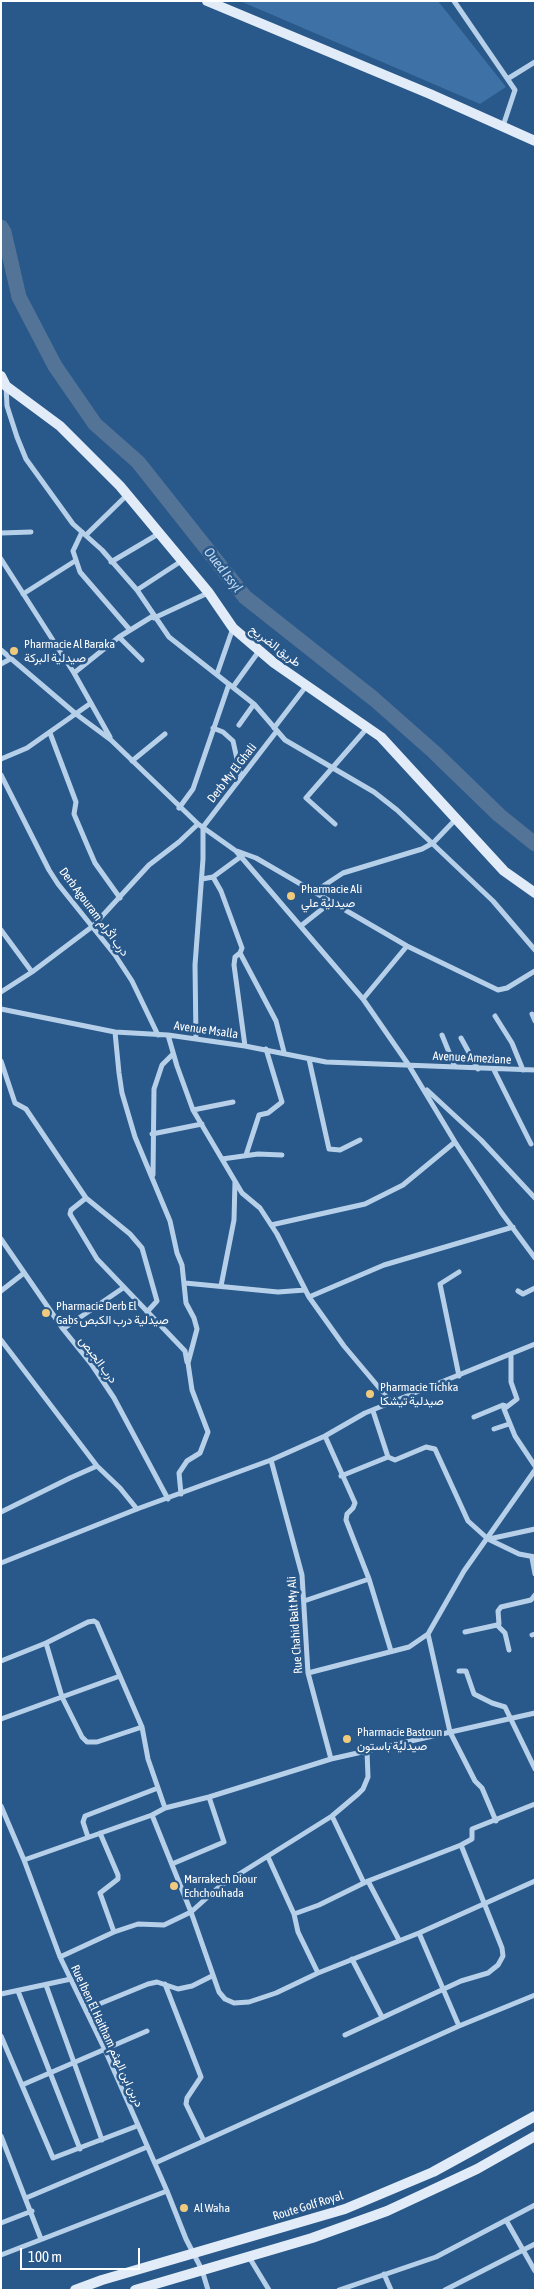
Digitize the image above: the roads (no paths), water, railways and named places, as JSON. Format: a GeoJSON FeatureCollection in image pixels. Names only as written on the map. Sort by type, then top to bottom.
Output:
{"type":"FeatureCollection","features":[{"type":"Feature","properties":{"kind":"street"},"geometry":{"type":"LineString","coordinates":[[207,1],[535,141]]}},
{"type":"Feature","properties":{"kind":"street"},"geometry":{"type":"LineString","coordinates":[[454,1],[509,78],[515,94],[503,126]]}},
{"type":"Feature","properties":{"kind":"street"},"geometry":{"type":"LineString","coordinates":[[509,78],[535,62]]}},
{"type":"Feature","properties":{"kind":"street"},"geometry":{"type":"LineString","coordinates":[[4,381],[16,437],[26,459],[73,524],[137,590],[154,617],[179,647],[254,704],[285,740],[374,792],[494,901],[535,950]]}},
{"type":"Feature","properties":{"kind":"street","name":"طريق الضريح"},"geometry":{"type":"LineString","coordinates":[[4,381],[60,426],[127,495],[209,593],[233,628],[259,651],[368,726],[381,737],[504,871],[535,893]]}},
{"type":"Feature","properties":{"kind":"street"},"geometry":{"type":"LineString","coordinates":[[127,495],[84,534],[73,551],[75,561],[89,583],[108,602],[130,630]]}},
{"type":"Feature","properties":{"kind":"street"},"geometry":{"type":"LineString","coordinates":[[1,533],[31,532]]}},
{"type":"Feature","properties":{"kind":"street"},"geometry":{"type":"LineString","coordinates":[[111,562],[160,533]]}},
{"type":"Feature","properties":{"kind":"street"},"geometry":{"type":"LineString","coordinates":[[1,559],[74,673],[111,740]]}},
{"type":"Feature","properties":{"kind":"street"},"geometry":{"type":"LineString","coordinates":[[137,590],[182,560]]}},
{"type":"Feature","properties":{"kind":"street"},"geometry":{"type":"LineString","coordinates":[[23,594],[75,561]]}},
{"type":"Feature","properties":{"kind":"street"},"geometry":{"type":"LineString","coordinates":[[74,673],[119,636],[154,617],[209,593]]}},
{"type":"Feature","properties":{"kind":"street"},"geometry":{"type":"LineString","coordinates":[[217,674],[233,628]]}},
{"type":"Feature","properties":{"kind":"street"},"geometry":{"type":"LineString","coordinates":[[119,636],[142,660]]}},
{"type":"Feature","properties":{"kind":"street"},"geometry":{"type":"LineString","coordinates":[[1,650],[76,714],[111,740],[179,808],[236,851],[256,858],[407,946],[498,990],[507,988],[534,972]]}},
{"type":"Feature","properties":{"kind":"street"},"geometry":{"type":"LineString","coordinates":[[179,808],[193,789],[213,728],[231,686],[259,651]]}},
{"type":"Feature","properties":{"kind":"street"},"geometry":{"type":"LineString","coordinates":[[1,664],[10,659]]}},
{"type":"Feature","properties":{"kind":"street","name":"Derb My El Ghali"},"geometry":{"type":"LineString","coordinates":[[1,992],[32,972],[93,926],[149,865],[200,825],[241,777],[308,685]]}},
{"type":"Feature","properties":{"kind":"street"},"geometry":{"type":"LineString","coordinates":[[1,759],[27,748],[90,703]]}},
{"type":"Feature","properties":{"kind":"street"},"geometry":{"type":"LineString","coordinates":[[239,725],[254,704]]}},
{"type":"Feature","properties":{"kind":"street"},"geometry":{"type":"LineString","coordinates":[[335,824],[306,798],[368,726]]}},
{"type":"Feature","properties":{"kind":"street"},"geometry":{"type":"LineString","coordinates":[[213,728],[223,732],[233,741],[241,777]]}},
{"type":"Feature","properties":{"kind":"street"},"geometry":{"type":"LineString","coordinates":[[50,733],[76,802],[74,814],[84,838],[95,863],[120,898]]}},
{"type":"Feature","properties":{"kind":"street"},"geometry":{"type":"LineString","coordinates":[[132,761],[165,734]]}},
{"type":"Feature","properties":{"kind":"street","name":"Derb Agouram درب اڭرام"},"geometry":{"type":"LineString","coordinates":[[1,775],[49,870],[58,884],[93,926],[132,981],[158,1035]]}},
{"type":"Feature","properties":{"kind":"street"},"geometry":{"type":"LineString","coordinates":[[314,892],[343,874],[432,843],[456,819]]}},
{"type":"Feature","properties":{"kind":"street"},"geometry":{"type":"LineString","coordinates":[[196,1039],[196,928],[202,879],[200,825]]}},
{"type":"Feature","properties":{"kind":"street"},"geometry":{"type":"LineString","coordinates":[[202,879],[213,877],[243,855]]}},
{"type":"Feature","properties":{"kind":"street"},"geometry":{"type":"LineString","coordinates":[[243,855],[363,999],[423,1086],[455,1142],[535,1258]]}},
{"type":"Feature","properties":{"kind":"street"},"geometry":{"type":"LineString","coordinates":[[213,877],[221,891],[240,944],[242,951],[240,954],[276,1021],[284,1052]]}},
{"type":"Feature","properties":{"kind":"street"},"geometry":{"type":"LineString","coordinates":[[302,925],[331,902]]}},
{"type":"Feature","properties":{"kind":"street"},"geometry":{"type":"LineString","coordinates":[[1,930],[32,972]]}},
{"type":"Feature","properties":{"kind":"street"},"geometry":{"type":"LineString","coordinates":[[363,999],[407,946]]}},
{"type":"Feature","properties":{"kind":"street"},"geometry":{"type":"LineString","coordinates":[[240,954],[235,956],[234,965],[245,1046]]}},
{"type":"Feature","properties":{"kind":"street","name":"Avenue Msalla"},"geometry":{"type":"LineString","coordinates":[[1,1009],[116,1032],[168,1035],[284,1052],[309,1059],[348,1063],[408,1064]]}},
{"type":"Feature","properties":{"kind":"street"},"geometry":{"type":"LineString","coordinates":[[532,1014],[535,1020]]}},
{"type":"Feature","properties":{"kind":"street"},"geometry":{"type":"LineString","coordinates":[[495,1016],[512,1043],[523,1070]]}},
{"type":"Feature","properties":{"kind":"street"},"geometry":{"type":"LineString","coordinates":[[116,1032],[118,1073],[122,1093],[135,1137],[170,1221],[185,1283],[186,1303],[194,1318],[197,1329],[188,1363]]}},
{"type":"Feature","properties":{"kind":"street"},"geometry":{"type":"LineString","coordinates":[[168,1035],[193,1110],[242,1193],[260,1208],[277,1234],[309,1297],[344,1346],[392,1404]]}},
{"type":"Feature","properties":{"kind":"street"},"geometry":{"type":"LineString","coordinates":[[442,1035],[455,1067]]}},
{"type":"Feature","properties":{"kind":"street"},"geometry":{"type":"LineString","coordinates":[[461,1038],[478,1069]]}},
{"type":"Feature","properties":{"kind":"street"},"geometry":{"type":"LineString","coordinates":[[246,1155],[259,1114],[268,1113],[282,1102],[266,1049]]}},
{"type":"Feature","properties":{"kind":"street"},"geometry":{"type":"LineString","coordinates":[[153,1180],[152,1134],[154,1089],[162,1065],[173,1054]]}},
{"type":"Feature","properties":{"kind":"street"},"geometry":{"type":"LineString","coordinates":[[309,1059],[329,1150],[340,1150],[360,1140]]}},
{"type":"Feature","properties":{"kind":"street"},"geometry":{"type":"LineString","coordinates":[[1,1061],[4,1075],[15,1103],[26,1109],[86,1198],[130,1234],[142,1248],[157,1301],[148,1312]]}},
{"type":"Feature","properties":{"kind":"street","name":"Avenue Ameziane"},"geometry":{"type":"LineString","coordinates":[[408,1064],[494,1070],[535,1070]]}},
{"type":"Feature","properties":{"kind":"street"},"geometry":{"type":"LineString","coordinates":[[494,1070],[531,1144]]}},
{"type":"Feature","properties":{"kind":"street"},"geometry":{"type":"LineString","coordinates":[[423,1086],[481,1140],[535,1198]]}},
{"type":"Feature","properties":{"kind":"street"},"geometry":{"type":"LineString","coordinates":[[193,1110],[233,1102]]}},
{"type":"Feature","properties":{"kind":"street"},"geometry":{"type":"LineString","coordinates":[[152,1134],[202,1124]]}},
{"type":"Feature","properties":{"kind":"street"},"geometry":{"type":"LineString","coordinates":[[271,1225],[365,1204],[402,1185],[455,1142]]}},
{"type":"Feature","properties":{"kind":"street"},"geometry":{"type":"LineString","coordinates":[[222,1158],[246,1155],[282,1155]]}},
{"type":"Feature","properties":{"kind":"street"},"geometry":{"type":"LineString","coordinates":[[221,1286],[234,1220],[235,1180]]}},
{"type":"Feature","properties":{"kind":"street"},"geometry":{"type":"LineString","coordinates":[[86,1198],[71,1210],[70,1214],[97,1258],[123,1288],[185,1351],[192,1390],[208,1432],[200,1453],[182,1465],[179,1472],[181,1494]]}},
{"type":"Feature","properties":{"kind":"street"},"geometry":{"type":"LineString","coordinates":[[309,1297],[384,1265],[513,1227]]}},
{"type":"Feature","properties":{"kind":"street","name":"درب الجبص"},"geometry":{"type":"LineString","coordinates":[[1,1239],[63,1329],[92,1365],[114,1398],[168,1499]]}},
{"type":"Feature","properties":{"kind":"street"},"geometry":{"type":"LineString","coordinates":[[459,1376],[440,1284],[441,1281],[460,1272]]}},
{"type":"Feature","properties":{"kind":"street"},"geometry":{"type":"LineString","coordinates":[[1,1291],[24,1273]]}},
{"type":"Feature","properties":{"kind":"street"},"geometry":{"type":"LineString","coordinates":[[185,1283],[278,1292],[305,1290]]}},
{"type":"Feature","properties":{"kind":"street"},"geometry":{"type":"LineString","coordinates":[[63,1329],[123,1288]]}},
{"type":"Feature","properties":{"kind":"street"},"geometry":{"type":"LineString","coordinates":[[518,1291],[523,1294],[535,1288]]}},
{"type":"Feature","properties":{"kind":"street"},"geometry":{"type":"LineString","coordinates":[[1,1340],[97,1466],[120,1488],[137,1509]]}},
{"type":"Feature","properties":{"kind":"street"},"geometry":{"type":"LineString","coordinates":[[1,1563],[137,1509],[271,1460],[325,1436],[373,1411],[535,1344]]}},
{"type":"Feature","properties":{"kind":"street"},"geometry":{"type":"LineString","coordinates":[[474,1417],[506,1406],[517,1399],[511,1382],[511,1354]]}},
{"type":"Feature","properties":{"kind":"street"},"geometry":{"type":"LineString","coordinates":[[308,1673],[409,1647],[428,1634],[464,1571],[488,1539],[535,1468],[509,1424],[504,1408],[506,1406]]}},
{"type":"Feature","properties":{"kind":"street"},"geometry":{"type":"LineString","coordinates":[[373,1411],[388,1457]]}},
{"type":"Feature","properties":{"kind":"street"},"geometry":{"type":"LineString","coordinates":[[494,1429],[509,1424]]}},
{"type":"Feature","properties":{"kind":"street"},"geometry":{"type":"LineString","coordinates":[[325,1436],[341,1476],[355,1503],[347,1514],[346,1520],[369,1580],[391,1651]]}},
{"type":"Feature","properties":{"kind":"street"},"geometry":{"type":"LineString","coordinates":[[341,1476],[388,1457],[395,1460],[426,1447],[434,1449],[464,1515],[488,1539],[519,1554],[533,1558],[535,1574]]}},
{"type":"Feature","properties":{"kind":"street","name":"Rue Chahid Balt My Ali"},"geometry":{"type":"LineString","coordinates":[[271,1460],[302,1575],[308,1673],[331,1760]]}},
{"type":"Feature","properties":{"kind":"street"},"geometry":{"type":"LineString","coordinates":[[1,1512],[97,1466]]}},
{"type":"Feature","properties":{"kind":"street"},"geometry":{"type":"LineString","coordinates":[[488,1539],[535,1529]]}},
{"type":"Feature","properties":{"kind":"street"},"geometry":{"type":"LineString","coordinates":[[304,1601],[369,1580]]}},
{"type":"Feature","properties":{"kind":"street"},"geometry":{"type":"LineString","coordinates":[[497,1625],[499,1624],[498,1611],[501,1607],[531,1600],[535,1595]]}},
{"type":"Feature","properties":{"kind":"street"},"geometry":{"type":"LineString","coordinates":[[1,1661],[94,1621],[105,1638],[142,1727],[148,1760],[165,1808]]}},
{"type":"Feature","properties":{"kind":"street"},"geometry":{"type":"LineString","coordinates":[[465,1632],[497,1625]]}},
{"type":"Feature","properties":{"kind":"street"},"geometry":{"type":"LineString","coordinates":[[497,1625],[506,1633],[509,1650]]}},
{"type":"Feature","properties":{"kind":"street"},"geometry":{"type":"LineString","coordinates":[[428,1634],[450,1732],[475,1781],[482,1788],[496,1820]]}},
{"type":"Feature","properties":{"kind":"street"},"geometry":{"type":"LineString","coordinates":[[46,1643],[62,1697],[82,1737],[87,1742],[97,1742],[142,1727]]}},
{"type":"Feature","properties":{"kind":"street"},"geometry":{"type":"LineString","coordinates":[[459,1671],[466,1671],[474,1694],[492,1703],[505,1706],[535,1769]]}},
{"type":"Feature","properties":{"kind":"street"},"geometry":{"type":"LineString","coordinates":[[1,1718],[120,1676]]}},
{"type":"Feature","properties":{"kind":"street"},"geometry":{"type":"LineString","coordinates":[[24,1860],[152,1815],[165,1808],[209,1798],[331,1760],[535,1713]]}},
{"type":"Feature","properties":{"kind":"street"},"geometry":{"type":"LineString","coordinates":[[60,1957],[114,1932],[138,1924],[164,1925],[191,1912],[220,1886],[332,1816],[363,1789],[368,1772],[367,1751]]}},
{"type":"Feature","properties":{"kind":"street"},"geometry":{"type":"LineString","coordinates":[[88,1837],[83,1822],[85,1816],[158,1788]]}},
{"type":"Feature","properties":{"kind":"street"},"geometry":{"type":"LineString","coordinates":[[172,1864],[224,1842],[209,1798]]}},
{"type":"Feature","properties":{"kind":"street"},"geometry":{"type":"LineString","coordinates":[[294,1914],[319,1905],[366,1882],[461,1844],[472,1838],[472,1830],[535,1804]]}},
{"type":"Feature","properties":{"kind":"street","name":"Rue Iben El Haitham دربن ابن الهثم"},"geometry":{"type":"LineString","coordinates":[[1,1806],[24,1860],[60,1957],[105,2050],[167,2191],[192,2254],[202,2270],[208,2290]]}},
{"type":"Feature","properties":{"kind":"street"},"geometry":{"type":"LineString","coordinates":[[152,1815],[191,1912],[212,1976],[219,1992],[225,1999],[234,2003],[243,2003],[276,1993],[318,1973],[419,1933],[535,1881]]}},
{"type":"Feature","properties":{"kind":"street"},"geometry":{"type":"LineString","coordinates":[[332,1816],[399,1940]]}},
{"type":"Feature","properties":{"kind":"street"},"geometry":{"type":"LineString","coordinates":[[100,1833],[118,1875],[118,1879],[100,1893],[114,1932]]}},
{"type":"Feature","properties":{"kind":"street"},"geometry":{"type":"LineString","coordinates":[[345,2035],[461,1981],[488,1973],[501,1960],[502,1948],[461,1844]]}},
{"type":"Feature","properties":{"kind":"street"},"geometry":{"type":"LineString","coordinates":[[268,1857],[294,1914],[298,1932],[318,1973]]}},
{"type":"Feature","properties":{"kind":"street"},"geometry":{"type":"LineString","coordinates":[[419,1933],[459,2026]]}},
{"type":"Feature","properties":{"kind":"street"},"geometry":{"type":"LineString","coordinates":[[352,1959],[382,2017]]}},
{"type":"Feature","properties":{"kind":"street"},"geometry":{"type":"LineString","coordinates":[[86,2009],[148,1984],[157,1982],[178,1989],[185,1988],[212,1976]]}},
{"type":"Feature","properties":{"kind":"street"},"geometry":{"type":"LineString","coordinates":[[1,1994],[71,1979]]}},
{"type":"Feature","properties":{"kind":"street"},"geometry":{"type":"LineString","coordinates":[[166,1984],[201,2077],[187,2098],[186,2104],[204,2141]]}},
{"type":"Feature","properties":{"kind":"street"},"geometry":{"type":"LineString","coordinates":[[46,1985],[102,2140]]}},
{"type":"Feature","properties":{"kind":"street"},"geometry":{"type":"LineString","coordinates":[[18,1991],[80,2149]]}},
{"type":"Feature","properties":{"kind":"street"},"geometry":{"type":"LineString","coordinates":[[155,2163],[459,2026],[535,1995]]}},
{"type":"Feature","properties":{"kind":"street"},"geometry":{"type":"LineString","coordinates":[[22,2086],[147,2031]]}},
{"type":"Feature","properties":{"kind":"street"},"geometry":{"type":"LineString","coordinates":[[1,2036],[52,2158],[54,2159],[137,2126]]}},
{"type":"Feature","properties":{"kind":"street","name":"Route Golf Royal"},"geometry":{"type":"LineString","coordinates":[[75,2290],[102,2280],[346,2208],[433,2172],[535,2116]]}},
{"type":"Feature","properties":{"kind":"street"},"geometry":{"type":"LineString","coordinates":[[1,2136],[4,2149],[32,2211],[41,2239]]}},
{"type":"Feature","properties":{"kind":"street"},"geometry":{"type":"LineString","coordinates":[[135,2290],[312,2238],[387,2211],[477,2169],[535,2136]]}},
{"type":"Feature","properties":{"kind":"street"},"geometry":{"type":"LineString","coordinates":[[26,2198],[147,2147]]}},
{"type":"Feature","properties":{"kind":"street"},"geometry":{"type":"LineString","coordinates":[[1,2255],[167,2191]]}},
{"type":"Feature","properties":{"kind":"street"},"geometry":{"type":"LineString","coordinates":[[339,2290],[436,2257],[535,2205]]}},
{"type":"Feature","properties":{"kind":"street"},"geometry":{"type":"LineString","coordinates":[[1,2222],[32,2211]]}},
{"type":"Feature","properties":{"kind":"street"},"geometry":{"type":"LineString","coordinates":[[506,2220],[535,2271]]}},
{"type":"Feature","properties":{"kind":"street"},"geometry":{"type":"LineString","coordinates":[[445,2290],[535,2244]]}},
{"type":"Feature","properties":{"kind":"street"},"geometry":{"type":"LineString","coordinates":[[249,2256],[269,2290]]}},
{"type":"Feature","properties":{"kind":"street"},"geometry":{"type":"LineString","coordinates":[[384,2274],[391,2290]]}},
{"type":"Feature","properties":{"kind":"waterway","name":"Oued Issyl"},"geometry":{"type":"LineString","coordinates":[[1,227],[4,232],[19,297],[55,366],[95,424],[138,462],[245,597],[374,699],[434,752],[499,815],[535,844]]}},
{"type":"Feature","properties":{"kind":"place","name":"Pharmacie Al Baraka صيدلية البركة"},"geometry":{"type":"Point","coordinates":[14,651]}},
{"type":"Feature","properties":{"kind":"place","name":"Pharmacie Ali صيدلية علي"},"geometry":{"type":"Point","coordinates":[291,896]}},
{"type":"Feature","properties":{"kind":"place","name":"Pharmacie Derb El Gabs صيدلية درب الكبص"},"geometry":{"type":"Point","coordinates":[46,1313]}},
{"type":"Feature","properties":{"kind":"place","name":"Pharmacie Tichka صيدلية تيشكا"},"geometry":{"type":"Point","coordinates":[370,1394]}},
{"type":"Feature","properties":{"kind":"place","name":"Pharmacie Bastoun صيدلية باستون"},"geometry":{"type":"Point","coordinates":[347,1739]}},
{"type":"Feature","properties":{"kind":"place","name":"Marrakech Diour Echchouhada"},"geometry":{"type":"Point","coordinates":[174,1886]}},
{"type":"Feature","properties":{"kind":"place","name":"Al Waha"},"geometry":{"type":"Point","coordinates":[184,2208]}}]}
